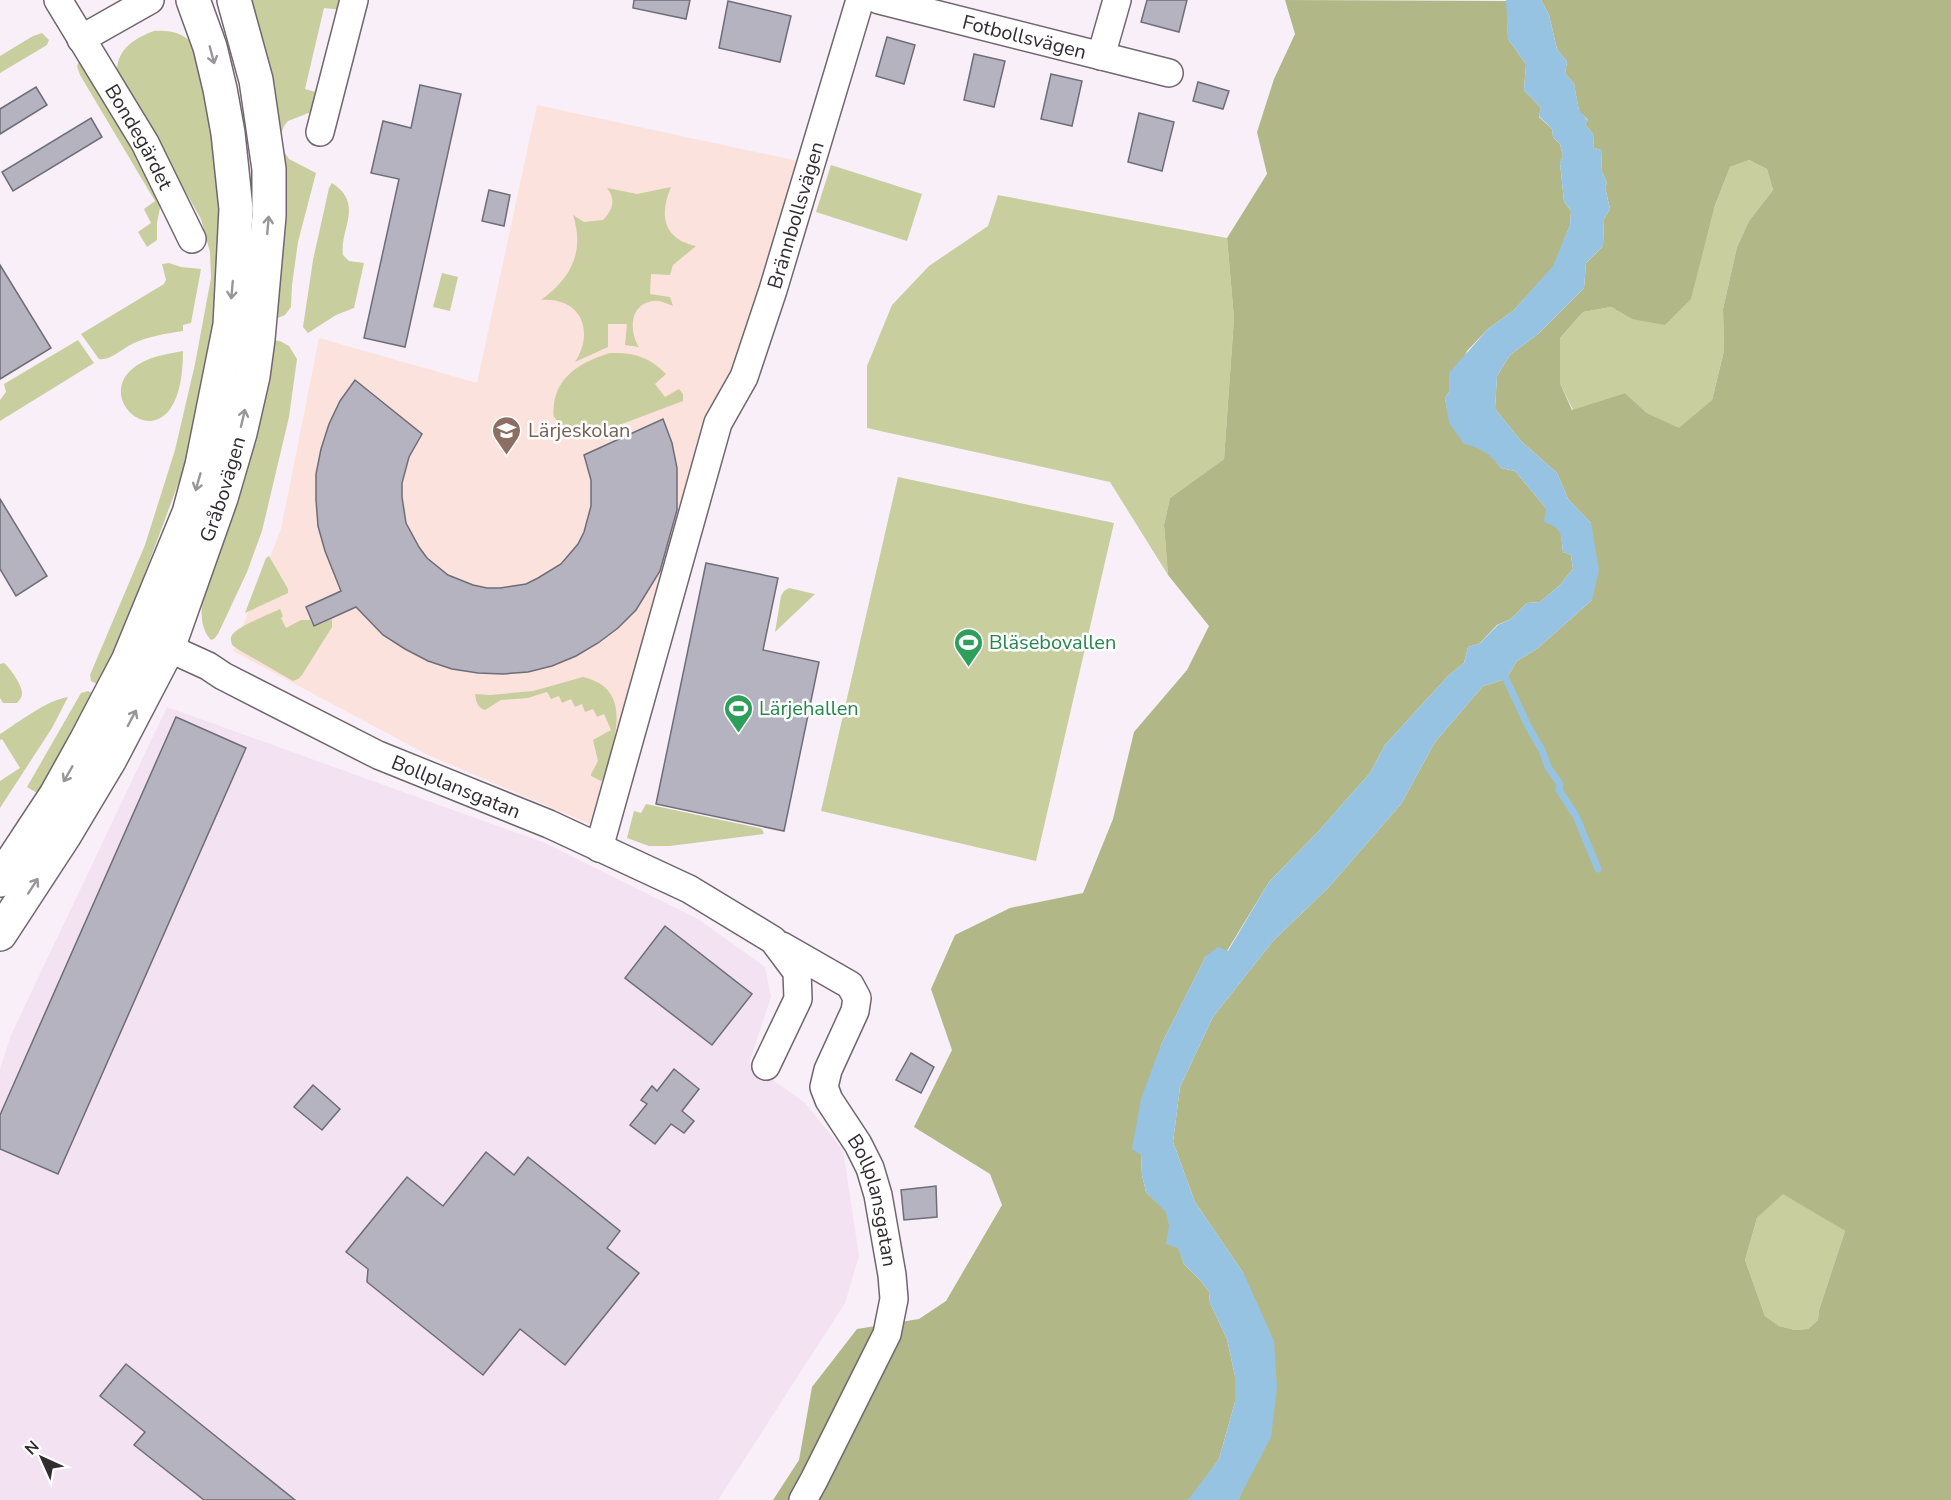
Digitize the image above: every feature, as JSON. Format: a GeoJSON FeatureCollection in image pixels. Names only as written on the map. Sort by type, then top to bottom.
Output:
{"type":"FeatureCollection","features":[{"type":"Feature","properties":{"kind":"main road","name":"Gråbovägen"},"geometry":{"type":"LineString","coordinates":[[0,880],[56,795],[128,661],[189,513],[202,465],[230,325],[236,209],[228,133],[210,47],[193,0]]}},
{"type":"Feature","properties":{"kind":"main road","name":"Gråbovägen"},"geometry":{"type":"LineString","coordinates":[[0,934],[64,836],[110,759],[168,648],[222,498],[240,433],[253,376],[258,339],[269,216],[269,170],[256,80],[234,0]]}},
{"type":"Feature","properties":{"kind":"street","name":"Bondegärdet"},"geometry":{"type":"LineString","coordinates":[[58,0],[145,144],[192,239]]}},
{"type":"Feature","properties":{"kind":"street"},"geometry":{"type":"LineString","coordinates":[[81,39],[150,0]]}},
{"type":"Feature","properties":{"kind":"street"},"geometry":{"type":"LineString","coordinates":[[320,132],[354,0]]}},
{"type":"Feature","properties":{"kind":"street","name":"Brännbollsvägen"},"geometry":{"type":"LineString","coordinates":[[600,848],[718,423],[744,377],[773,290],[860,0]]}},
{"type":"Feature","properties":{"kind":"street","name":"Fotbollsvägen"},"geometry":{"type":"LineString","coordinates":[[879,0],[1169,74]]}},
{"type":"Feature","properties":{"kind":"street","name":"Fotbollsvägen"},"geometry":{"type":"LineString","coordinates":[[1101,56],[1117,0]]}},
{"type":"Feature","properties":{"kind":"street","name":"Bollplansgatan"},"geometry":{"type":"LineString","coordinates":[[139,634],[208,666],[223,676],[378,755],[549,824],[689,889],[850,985],[857,998],[855,1011],[828,1070],[824,1087],[829,1100],[858,1144],[870,1168],[878,1195],[894,1299],[887,1334],[802,1500]]}},
{"type":"Feature","properties":{"kind":"street","name":"Bollplansgatan"},"geometry":{"type":"LineString","coordinates":[[766,1066],[798,999],[797,972],[773,940]]}},
{"type":"Feature","properties":{"kind":"shaded area","name":"Lärjeskolan"},"geometry":{"type":"Polygon","coordinates":[[[537,105],[798,161],[688,574],[599,828],[428,755],[233,651],[281,529],[319,338],[477,383],[537,105]]]}},
{"type":"Feature","properties":{"kind":"shaded area"},"geometry":{"type":"Polygon","coordinates":[[[167,707],[545,843],[698,919],[765,967],[771,997],[749,1063],[805,1103],[843,1150],[859,1256],[845,1303],[718,1500],[0,1500],[0,1069],[11,1035],[167,707]]]}},
{"type":"Feature","properties":{"kind":"green space"},"geometry":{"type":"Polygon","coordinates":[[[252,0],[344,0],[343,10],[324,8],[305,89],[323,94],[311,112],[288,121],[281,134],[283,150],[289,159],[316,173],[298,242],[291,307],[285,315],[273,320],[252,0]]]}},
{"type":"Feature","properties":{"kind":"green space"},"geometry":{"type":"Polygon","coordinates":[[[1285,0],[1507,1],[1508,39],[1526,64],[1524,90],[1541,108],[1539,117],[1552,129],[1553,137],[1560,144],[1563,156],[1560,163],[1564,201],[1571,211],[1570,225],[1554,266],[1514,310],[1488,329],[1467,351],[1445,398],[1447,409],[1478,447],[1493,457],[1501,468],[1515,471],[1546,508],[1561,533],[1563,552],[1571,555],[1573,569],[1559,586],[1540,602],[1527,603],[1511,619],[1497,625],[1479,644],[1468,647],[1464,663],[1449,675],[1385,745],[1370,773],[1317,833],[1269,882],[1227,951],[1206,956],[1161,1045],[1141,1155],[1142,1175],[1146,1192],[1166,1211],[1184,1264],[1209,1292],[1210,1303],[1227,1339],[1235,1376],[1235,1402],[1219,1459],[1193,1495],[1188,1500],[773,1500],[799,1460],[812,1387],[857,1329],[919,1319],[946,1301],[1002,1205],[990,1174],[914,1127],[952,1050],[931,989],[955,935],[1010,908],[1083,893],[1113,819],[1134,732],[1187,670],[1209,626],[1168,575],[1164,525],[1170,498],[1224,459],[1234,318],[1227,238],[1267,174],[1257,132],[1274,79],[1295,34],[1285,0]]]}},
{"type":"Feature","properties":{"kind":"green space"},"geometry":{"type":"Polygon","coordinates":[[[1541,0],[1951,0],[1951,1500],[1238,1500],[1246,1483],[1244,1274],[1195,1202],[1173,1142],[1180,1087],[1213,1017],[1273,941],[1328,888],[1401,804],[1435,742],[1483,686],[1506,679],[1517,661],[1538,648],[1592,600],[1591,523],[1568,499],[1557,473],[1522,442],[1495,409],[1497,376],[1510,355],[1538,334],[1584,288],[1586,263],[1603,246],[1604,219],[1610,209],[1605,187],[1607,183],[1602,172],[1601,150],[1594,148],[1593,134],[1585,124],[1588,120],[1579,111],[1574,84],[1565,73],[1567,62],[1557,49],[1549,15],[1541,0]],[[1749,160],[1730,167],[1714,208],[1691,299],[1665,325],[1632,319],[1611,307],[1583,312],[1560,338],[1560,383],[1572,410],[1625,393],[1647,413],[1679,428],[1712,400],[1724,351],[1723,309],[1737,247],[1749,221],[1773,190],[1767,169],[1749,160]],[[1783,1194],[1757,1218],[1745,1260],[1765,1316],[1779,1326],[1795,1330],[1808,1329],[1818,1320],[1819,1310],[1845,1231],[1783,1194]]]}},
{"type":"Feature","properties":{"kind":"green space"},"geometry":{"type":"Polygon","coordinates":[[[154,31],[177,33],[195,46],[220,149],[224,294],[190,452],[113,659],[105,688],[91,681],[90,675],[145,545],[175,450],[195,364],[211,278],[210,252],[201,219],[117,71],[120,56],[128,45],[154,31]]]}},
{"type":"Feature","properties":{"kind":"green space"},"geometry":{"type":"Polygon","coordinates":[[[42,33],[49,40],[47,45],[0,73],[0,56],[42,33]]]}},
{"type":"Feature","properties":{"kind":"green space"},"geometry":{"type":"Polygon","coordinates":[[[79,61],[162,198],[157,223],[157,240],[147,247],[138,232],[151,223],[144,209],[155,201],[80,75],[77,66],[79,61]]]}},
{"type":"Feature","properties":{"kind":"green space"},"geometry":{"type":"Polygon","coordinates":[[[1749,160],[1767,169],[1773,190],[1749,221],[1737,247],[1723,309],[1724,351],[1712,400],[1679,429],[1647,413],[1625,393],[1573,410],[1560,383],[1560,338],[1583,312],[1611,307],[1632,319],[1714,208],[1730,167],[1749,160]]]}},
{"type":"Feature","properties":{"kind":"green space"},"geometry":{"type":"Polygon","coordinates":[[[831,165],[922,194],[907,241],[816,212],[831,165]]]}},
{"type":"Feature","properties":{"kind":"green space"},"geometry":{"type":"Polygon","coordinates":[[[332,183],[342,191],[349,208],[343,255],[349,261],[364,263],[354,308],[336,315],[308,333],[303,327],[313,260],[332,183]]]}},
{"type":"Feature","properties":{"kind":"green space"},"geometry":{"type":"Polygon","coordinates":[[[671,187],[665,207],[670,232],[685,243],[696,246],[673,265],[670,275],[651,274],[650,294],[670,297],[673,306],[656,301],[640,307],[633,319],[634,334],[639,347],[625,345],[627,324],[608,324],[608,347],[575,362],[584,339],[584,328],[580,318],[575,310],[566,304],[541,300],[560,283],[573,263],[577,241],[573,215],[584,222],[603,220],[612,204],[612,196],[607,188],[637,194],[671,187]]]}},
{"type":"Feature","properties":{"kind":"green space"},"geometry":{"type":"Polygon","coordinates":[[[998,195],[1227,238],[1234,318],[1224,459],[1170,498],[1164,525],[1168,575],[1110,482],[867,428],[867,366],[892,305],[929,266],[988,226],[998,195]]]}},
{"type":"Feature","properties":{"kind":"green space"},"geometry":{"type":"Polygon","coordinates":[[[169,263],[201,269],[191,323],[183,325],[183,331],[144,339],[112,356],[99,359],[81,334],[164,284],[166,280],[162,264],[169,263]]]}},
{"type":"Feature","properties":{"kind":"green space"},"geometry":{"type":"Polygon","coordinates":[[[442,273],[458,277],[450,311],[433,307],[442,273]]]}},
{"type":"Feature","properties":{"kind":"green space"},"geometry":{"type":"Polygon","coordinates":[[[78,340],[94,363],[0,421],[0,400],[6,392],[4,384],[78,340]]]}},
{"type":"Feature","properties":{"kind":"green space"},"geometry":{"type":"Polygon","coordinates":[[[271,340],[280,341],[289,346],[297,359],[289,417],[262,531],[247,572],[218,634],[211,640],[204,630],[201,611],[203,592],[271,340]]]}},
{"type":"Feature","properties":{"kind":"green space"},"geometry":{"type":"Polygon","coordinates":[[[183,351],[179,388],[169,410],[156,420],[142,420],[130,412],[122,400],[122,385],[131,370],[149,359],[183,351]]]}},
{"type":"Feature","properties":{"kind":"green space"},"geometry":{"type":"Polygon","coordinates":[[[610,353],[626,353],[654,363],[666,374],[655,384],[665,397],[679,389],[683,394],[683,401],[582,439],[554,416],[556,394],[561,384],[574,370],[610,353]]]}},
{"type":"Feature","properties":{"kind":"green space","name":"Bläsebovallen"},"geometry":{"type":"Polygon","coordinates":[[[898,477],[1114,523],[1036,861],[821,811],[898,477]]]}},
{"type":"Feature","properties":{"kind":"green space"},"geometry":{"type":"Polygon","coordinates":[[[269,556],[288,589],[288,593],[245,613],[266,558],[269,556]]]}},
{"type":"Feature","properties":{"kind":"green space"},"geometry":{"type":"Polygon","coordinates":[[[789,588],[815,594],[775,632],[781,596],[789,588]]]}},
{"type":"Feature","properties":{"kind":"green space"},"geometry":{"type":"Polygon","coordinates":[[[280,609],[286,628],[301,620],[310,620],[314,627],[332,619],[332,627],[302,675],[293,681],[239,650],[232,645],[231,641],[232,635],[241,628],[280,609]]]}},
{"type":"Feature","properties":{"kind":"green space"},"geometry":{"type":"Polygon","coordinates":[[[4,663],[13,673],[22,691],[17,703],[3,703],[0,698],[0,664],[4,663]]]}},
{"type":"Feature","properties":{"kind":"green space"},"geometry":{"type":"Polygon","coordinates":[[[583,677],[599,683],[610,692],[615,704],[616,732],[606,776],[601,781],[591,774],[598,761],[593,740],[611,730],[604,714],[597,717],[593,709],[585,712],[582,704],[575,707],[571,699],[562,703],[559,696],[551,699],[547,692],[528,698],[501,700],[485,710],[479,706],[475,696],[475,694],[533,691],[583,677]]]}},
{"type":"Feature","properties":{"kind":"green space"},"geometry":{"type":"Polygon","coordinates":[[[88,691],[96,695],[65,750],[37,793],[27,787],[81,693],[88,691]]]}},
{"type":"Feature","properties":{"kind":"green space"},"geometry":{"type":"Polygon","coordinates":[[[68,697],[52,728],[0,808],[0,781],[20,768],[2,739],[0,740],[0,734],[42,707],[68,697]]]}},
{"type":"Feature","properties":{"kind":"green space"},"geometry":{"type":"Polygon","coordinates":[[[646,804],[759,828],[764,834],[670,846],[649,846],[627,838],[634,811],[641,813],[646,804]]]}},
{"type":"Feature","properties":{"kind":"green space"},"geometry":{"type":"Polygon","coordinates":[[[1783,1193],[1845,1231],[1819,1310],[1818,1320],[1808,1329],[1795,1330],[1779,1326],[1765,1316],[1745,1260],[1757,1218],[1783,1193]]]}},
{"type":"Feature","properties":{"kind":"water"},"geometry":{"type":"Polygon","coordinates":[[[1506,0],[1541,0],[1549,15],[1557,49],[1567,62],[1565,73],[1574,84],[1579,110],[1588,121],[1585,124],[1593,134],[1594,148],[1601,150],[1602,172],[1607,183],[1605,187],[1610,209],[1604,219],[1603,246],[1586,263],[1584,288],[1538,334],[1510,355],[1497,376],[1495,409],[1522,442],[1557,473],[1568,499],[1591,523],[1599,570],[1592,600],[1538,648],[1517,661],[1506,679],[1483,686],[1435,742],[1401,804],[1328,888],[1273,941],[1213,1017],[1180,1087],[1173,1142],[1195,1202],[1244,1274],[1274,1341],[1277,1387],[1271,1437],[1238,1500],[1188,1500],[1219,1459],[1235,1402],[1235,1376],[1227,1339],[1210,1303],[1209,1292],[1184,1264],[1178,1248],[1166,1244],[1169,1226],[1166,1212],[1146,1192],[1141,1155],[1132,1149],[1141,1099],[1161,1045],[1206,956],[1218,947],[1228,951],[1269,882],[1317,833],[1370,773],[1385,745],[1449,675],[1464,663],[1468,647],[1479,644],[1498,625],[1511,619],[1527,603],[1540,602],[1559,586],[1573,569],[1571,555],[1563,552],[1560,533],[1555,527],[1544,522],[1546,508],[1515,471],[1501,468],[1485,452],[1464,444],[1449,423],[1445,398],[1449,392],[1449,373],[1488,329],[1514,310],[1553,266],[1570,225],[1571,211],[1564,201],[1560,163],[1563,156],[1560,144],[1553,137],[1552,129],[1539,116],[1541,108],[1524,90],[1526,64],[1508,39],[1506,0]]]}},
{"type":"Feature","properties":{"kind":"building"},"geometry":{"type":"Polygon","coordinates":[[[634,0],[690,0],[686,19],[633,8],[634,0]]]}},
{"type":"Feature","properties":{"kind":"building"},"geometry":{"type":"Polygon","coordinates":[[[1147,0],[1187,0],[1179,32],[1141,22],[1147,0]]]}},
{"type":"Feature","properties":{"kind":"building"},"geometry":{"type":"Polygon","coordinates":[[[728,1],[791,16],[780,62],[719,48],[728,1]]]}},
{"type":"Feature","properties":{"kind":"building"},"geometry":{"type":"Polygon","coordinates":[[[887,37],[915,45],[904,84],[876,76],[887,37]]]}},
{"type":"Feature","properties":{"kind":"building"},"geometry":{"type":"Polygon","coordinates":[[[974,54],[1005,61],[994,107],[964,100],[974,54]]]}},
{"type":"Feature","properties":{"kind":"building"},"geometry":{"type":"Polygon","coordinates":[[[1051,74],[1082,81],[1072,126],[1041,119],[1051,74]]]}},
{"type":"Feature","properties":{"kind":"building"},"geometry":{"type":"Polygon","coordinates":[[[1198,82],[1229,91],[1223,109],[1193,101],[1198,82]]]}},
{"type":"Feature","properties":{"kind":"building"},"geometry":{"type":"Polygon","coordinates":[[[420,85],[461,94],[405,347],[364,338],[399,179],[371,173],[383,121],[411,128],[420,85]]]}},
{"type":"Feature","properties":{"kind":"building"},"geometry":{"type":"Polygon","coordinates":[[[36,87],[47,105],[0,134],[0,109],[36,87]]]}},
{"type":"Feature","properties":{"kind":"building"},"geometry":{"type":"Polygon","coordinates":[[[1139,113],[1174,122],[1162,171],[1128,162],[1139,113]]]}},
{"type":"Feature","properties":{"kind":"building"},"geometry":{"type":"Polygon","coordinates":[[[91,118],[102,137],[13,191],[2,172],[91,118]]]}},
{"type":"Feature","properties":{"kind":"building"},"geometry":{"type":"Polygon","coordinates":[[[489,190],[510,195],[504,226],[482,221],[489,190]]]}},
{"type":"Feature","properties":{"kind":"building"},"geometry":{"type":"Polygon","coordinates":[[[0,265],[51,348],[0,379],[0,265]]]}},
{"type":"Feature","properties":{"kind":"building"},"geometry":{"type":"Polygon","coordinates":[[[355,380],[422,434],[409,457],[402,483],[406,523],[419,547],[427,558],[448,575],[487,588],[526,584],[561,564],[578,544],[591,506],[591,480],[584,455],[663,419],[672,443],[677,468],[677,510],[660,571],[636,610],[618,628],[576,656],[552,666],[528,672],[503,674],[452,669],[428,661],[383,635],[356,607],[314,626],[306,607],[341,591],[318,526],[316,474],[329,424],[340,401],[355,380]]]}},
{"type":"Feature","properties":{"kind":"building"},"geometry":{"type":"Polygon","coordinates":[[[0,499],[47,576],[16,596],[0,569],[0,499]]]}},
{"type":"Feature","properties":{"kind":"building","name":"Lärjehallen"},"geometry":{"type":"Polygon","coordinates":[[[706,563],[778,578],[763,650],[819,662],[784,831],[656,804],[706,563]]]}},
{"type":"Feature","properties":{"kind":"building"},"geometry":{"type":"Polygon","coordinates":[[[176,717],[246,748],[58,1174],[0,1149],[0,1115],[176,717]]]}},
{"type":"Feature","properties":{"kind":"building"},"geometry":{"type":"Polygon","coordinates":[[[665,926],[752,994],[712,1045],[625,978],[665,926]]]}},
{"type":"Feature","properties":{"kind":"building"},"geometry":{"type":"Polygon","coordinates":[[[911,1053],[934,1067],[921,1093],[896,1080],[911,1053]]]}},
{"type":"Feature","properties":{"kind":"building"},"geometry":{"type":"Polygon","coordinates":[[[674,1069],[699,1089],[682,1111],[694,1121],[684,1133],[671,1124],[655,1144],[630,1125],[647,1104],[641,1100],[652,1086],[657,1091],[674,1069]]]}},
{"type":"Feature","properties":{"kind":"building"},"geometry":{"type":"Polygon","coordinates":[[[313,1085],[340,1109],[322,1130],[294,1107],[313,1085]]]}},
{"type":"Feature","properties":{"kind":"building"},"geometry":{"type":"Polygon","coordinates":[[[486,1152],[514,1175],[528,1157],[620,1231],[607,1248],[639,1273],[565,1365],[520,1329],[483,1375],[367,1282],[368,1269],[346,1252],[407,1177],[443,1206],[486,1152]]]}},
{"type":"Feature","properties":{"kind":"building"},"geometry":{"type":"Polygon","coordinates":[[[936,1186],[937,1217],[904,1220],[901,1190],[936,1186]]]}},
{"type":"Feature","properties":{"kind":"building"},"geometry":{"type":"Polygon","coordinates":[[[126,1364],[295,1500],[204,1500],[134,1445],[145,1432],[100,1396],[126,1364]]]}},
{"type":"Feature","properties":{"kind":"waterway"},"geometry":{"type":"LineString","coordinates":[[1506,679],[1542,750],[1548,767],[1560,784],[1559,790],[1576,816],[1598,869]]}},
{"type":"Feature","properties":{"kind":"place","name":"Lärjeskolan"},"geometry":{"type":"Point","coordinates":[507,456]}},
{"type":"Feature","properties":{"kind":"place","name":"Bläsebovallen"},"geometry":{"type":"Point","coordinates":[968,668]}},
{"type":"Feature","properties":{"kind":"place","name":"Lärjehallen"},"geometry":{"type":"Point","coordinates":[738,734]}}]}
